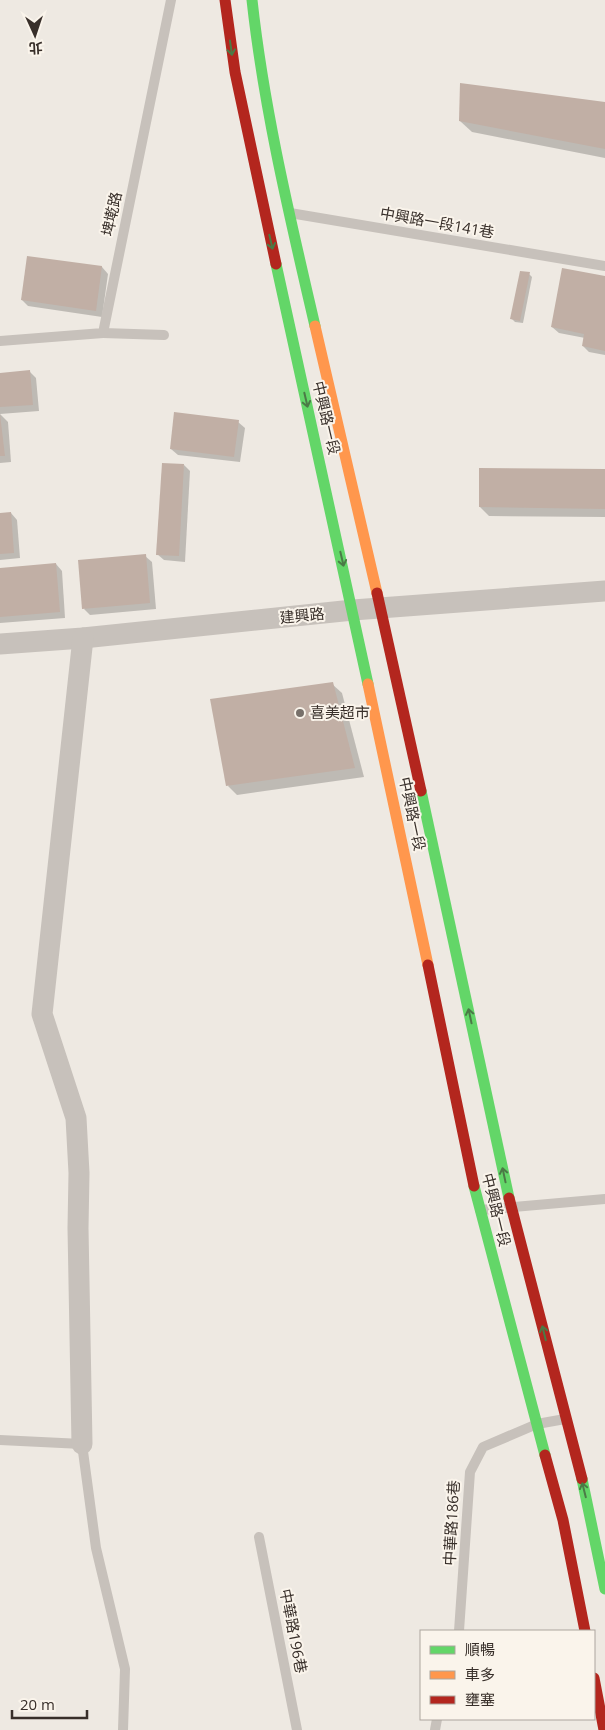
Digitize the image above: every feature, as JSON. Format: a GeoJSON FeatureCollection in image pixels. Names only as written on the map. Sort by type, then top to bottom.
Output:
{"type":"FeatureCollection","features":[{"type":"Feature","properties":{"kind":"main road","name":"中興路一段"},"geometry":{"type":"LineString","coordinates":[[225,0],[235,72],[277,214],[381,609],[511,1207],[566,1418],[580,1515],[585,1630]]}},
{"type":"Feature","properties":{"kind":"main road","name":"中興路一段"},"geometry":{"type":"LineString","coordinates":[[252,0],[277,214],[354,610],[479,1210],[537,1424],[580,1515],[605,1589]]}},
{"type":"Feature","properties":{"kind":"main road"},"geometry":{"type":"LineString","coordinates":[[595,1683],[604,1728]]}},
{"type":"Feature","properties":{"kind":"street","name":"建興路"},"geometry":{"type":"LineString","coordinates":[[0,644],[83,638],[354,610],[605,591]]}},
{"type":"Feature","properties":{"kind":"street"},"geometry":{"type":"LineString","coordinates":[[82,1444],[78,1228],[79,1173],[76,1118],[42,1014],[83,638]]}},
{"type":"Feature","properties":{"kind":"lane","name":"埤墘路"},"geometry":{"type":"LineString","coordinates":[[103,333],[171,0]]}},
{"type":"Feature","properties":{"kind":"lane","name":"中興路一段141巷"},"geometry":{"type":"LineString","coordinates":[[277,214],[605,266]]}},
{"type":"Feature","properties":{"kind":"lane"},"geometry":{"type":"LineString","coordinates":[[0,341],[103,333],[164,335]]}},
{"type":"Feature","properties":{"kind":"lane"},"geometry":{"type":"LineString","coordinates":[[479,1210],[605,1199]]}},
{"type":"Feature","properties":{"kind":"lane","name":"中華路186巷"},"geometry":{"type":"LineString","coordinates":[[458,1630],[470,1472],[483,1447],[537,1424],[566,1418]]}},
{"type":"Feature","properties":{"kind":"lane"},"geometry":{"type":"LineString","coordinates":[[0,1440],[82,1444],[96,1548],[125,1669],[123,1730]]}},
{"type":"Feature","properties":{"kind":"lane","name":"中華路196巷"},"geometry":{"type":"LineString","coordinates":[[259,1537],[297,1730]]}},
{"type":"Feature","properties":{"kind":"lane"},"geometry":{"type":"LineString","coordinates":[[592,1730],[604,1728]]}},
{"type":"Feature","properties":{"kind":"building"},"geometry":{"type":"Polygon","coordinates":[[[460,83],[605,102],[605,149],[459,121],[460,83]]]}},
{"type":"Feature","properties":{"kind":"building"},"geometry":{"type":"Polygon","coordinates":[[[27,256],[102,266],[96,311],[21,300],[27,256]]]}},
{"type":"Feature","properties":{"kind":"building"},"geometry":{"type":"Polygon","coordinates":[[[562,268],[605,276],[605,351],[582,346],[584,334],[551,327],[562,268]]]}},
{"type":"Feature","properties":{"kind":"building"},"geometry":{"type":"Polygon","coordinates":[[[520,271],[530,272],[520,321],[510,319],[520,271]]]}},
{"type":"Feature","properties":{"kind":"building"},"geometry":{"type":"Polygon","coordinates":[[[30,370],[33,405],[0,407],[0,373],[30,370]]]}},
{"type":"Feature","properties":{"kind":"building"},"geometry":{"type":"Polygon","coordinates":[[[174,412],[239,420],[234,457],[170,449],[174,412]]]}},
{"type":"Feature","properties":{"kind":"building"},"geometry":{"type":"Polygon","coordinates":[[[0,414],[5,456],[0,456],[0,414]]]}},
{"type":"Feature","properties":{"kind":"building"},"geometry":{"type":"Polygon","coordinates":[[[162,463],[184,464],[179,556],[156,555],[162,463]]]}},
{"type":"Feature","properties":{"kind":"building"},"geometry":{"type":"Polygon","coordinates":[[[479,468],[605,469],[605,509],[479,507],[479,468]]]}},
{"type":"Feature","properties":{"kind":"building"},"geometry":{"type":"Polygon","coordinates":[[[11,512],[14,553],[0,554],[0,513],[11,512]]]}},
{"type":"Feature","properties":{"kind":"building"},"geometry":{"type":"Polygon","coordinates":[[[146,554],[150,603],[82,609],[78,560],[146,554]]]}},
{"type":"Feature","properties":{"kind":"building"},"geometry":{"type":"Polygon","coordinates":[[[56,563],[60,612],[0,617],[0,568],[56,563]]]}},
{"type":"Feature","properties":{"kind":"building"},"geometry":{"type":"Polygon","coordinates":[[[333,682],[355,768],[226,786],[210,699],[333,682]]]}},
{"type":"Feature","properties":{"kind":"traffic: fast"},"geometry":{"type":"LineString","coordinates":[[252,0],[263,82],[287,204],[315,326]]}},
{"type":"Feature","properties":{"kind":"traffic: fast"},"geometry":{"type":"LineString","coordinates":[[276,264],[368,684]]}},
{"type":"Feature","properties":{"kind":"traffic: fast"},"geometry":{"type":"LineString","coordinates":[[421,791],[509,1198]]}},
{"type":"Feature","properties":{"kind":"traffic: fast"},"geometry":{"type":"LineString","coordinates":[[474,1186],[545,1455]]}},
{"type":"Feature","properties":{"kind":"traffic: fast"},"geometry":{"type":"LineString","coordinates":[[582,1479],[605,1589]]}},
{"type":"Feature","properties":{"kind":"traffic: slow"},"geometry":{"type":"LineString","coordinates":[[315,326],[377,593]]}},
{"type":"Feature","properties":{"kind":"traffic: slow"},"geometry":{"type":"LineString","coordinates":[[368,684],[428,965]]}},
{"type":"Feature","properties":{"kind":"traffic: jam"},"geometry":{"type":"LineString","coordinates":[[225,0],[235,72],[276,264]]}},
{"type":"Feature","properties":{"kind":"traffic: jam"},"geometry":{"type":"LineString","coordinates":[[377,593],[421,791]]}},
{"type":"Feature","properties":{"kind":"traffic: jam"},"geometry":{"type":"LineString","coordinates":[[428,965],[474,1186]]}},
{"type":"Feature","properties":{"kind":"traffic: jam"},"geometry":{"type":"LineString","coordinates":[[509,1198],[582,1479]]}},
{"type":"Feature","properties":{"kind":"traffic: jam"},"geometry":{"type":"LineString","coordinates":[[545,1455],[563,1520],[585,1630]]}},
{"type":"Feature","properties":{"kind":"traffic: jam"},"geometry":{"type":"LineString","coordinates":[[595,1683],[604,1730]]}},
{"type":"Feature","properties":{"kind":"place","name":"喜美超市"},"geometry":{"type":"Point","coordinates":[300,713]}}]}
